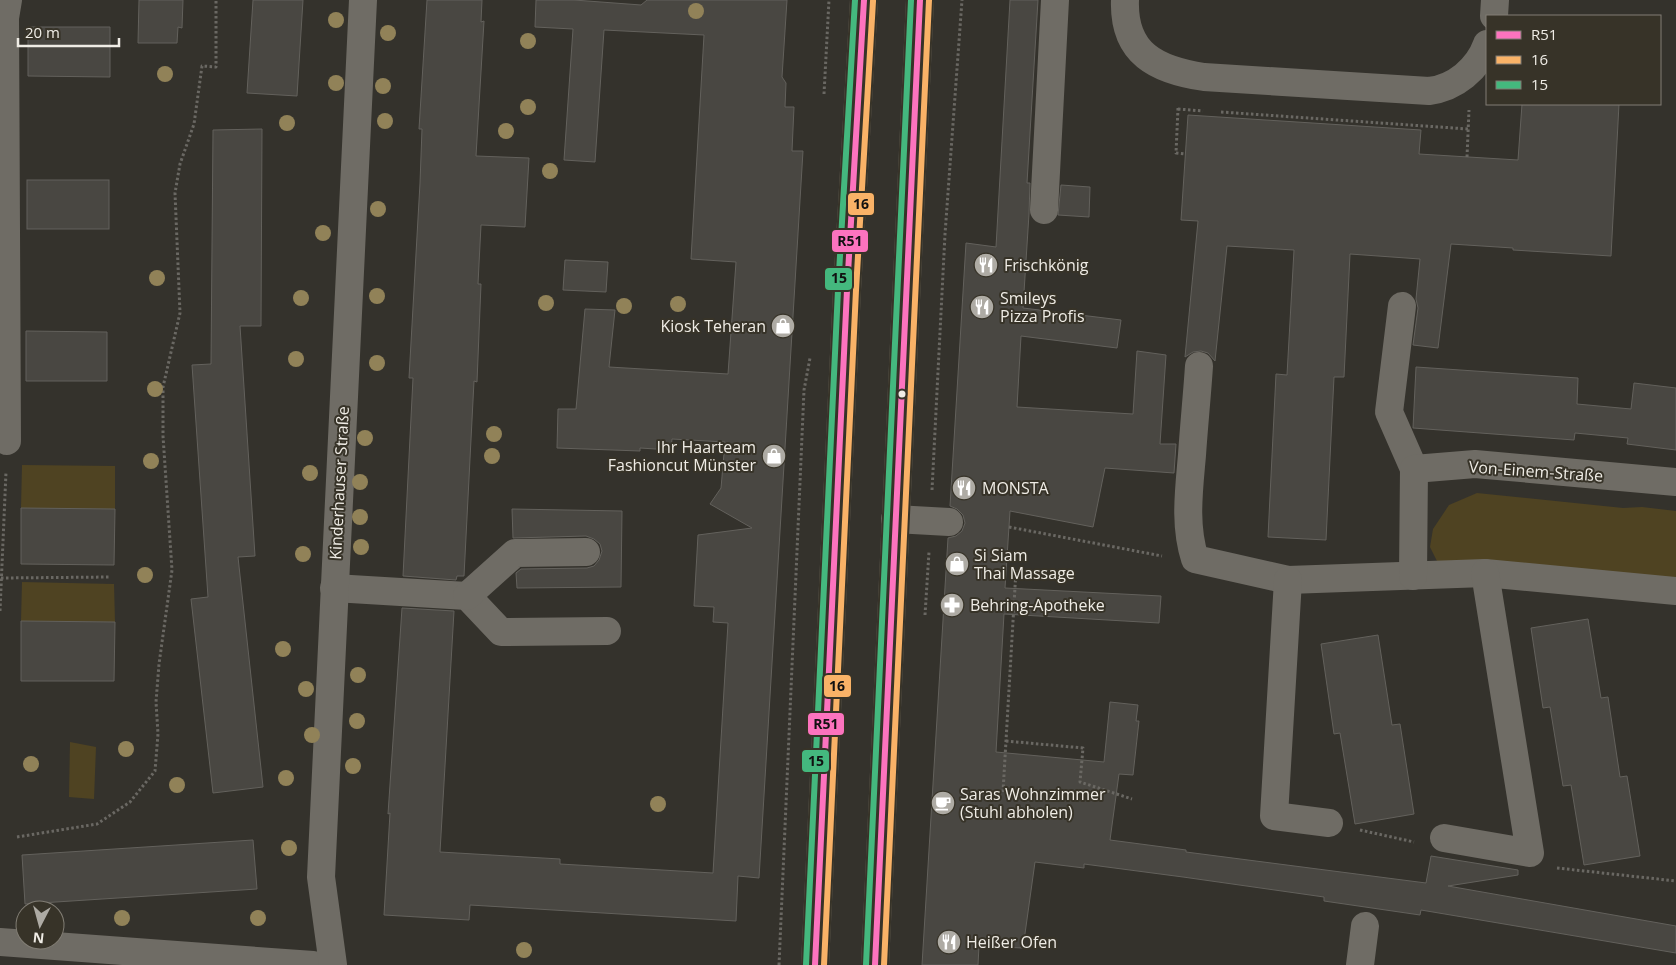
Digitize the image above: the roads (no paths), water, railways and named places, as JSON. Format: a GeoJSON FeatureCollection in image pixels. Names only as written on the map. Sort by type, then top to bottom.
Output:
{"type":"FeatureCollection","features":[{"type":"Feature","properties":{"kind":"main road"},"geometry":{"type":"LineString","coordinates":[[815,965],[847,290],[864,0]]}},
{"type":"Feature","properties":{"kind":"main road"},"geometry":{"type":"LineString","coordinates":[[875,965],[920,0]]}},
{"type":"Feature","properties":{"kind":"street"},"geometry":{"type":"LineString","coordinates":[[7,441],[5,18],[8,0]]}},
{"type":"Feature","properties":{"kind":"street","name":"Kinderhauser Straße"},"geometry":{"type":"LineString","coordinates":[[333,965],[321,877],[363,0]]}},
{"type":"Feature","properties":{"kind":"street"},"geometry":{"type":"LineString","coordinates":[[1044,210],[1055,0]]}},
{"type":"Feature","properties":{"kind":"street"},"geometry":{"type":"LineString","coordinates":[[1125,0],[1126,22],[1135,44],[1142,52],[1159,65],[1181,73],[1204,77],[1429,91],[1452,84],[1467,73],[1481,57],[1486,46]]}},
{"type":"Feature","properties":{"kind":"street"},"geometry":{"type":"LineString","coordinates":[[1494,15],[1495,0]]}},
{"type":"Feature","properties":{"kind":"street"},"geometry":{"type":"LineString","coordinates":[[1402,306],[1389,412],[1414,469],[1413,576]]}},
{"type":"Feature","properties":{"kind":"street"},"geometry":{"type":"LineString","coordinates":[[1199,366],[1188,495],[1188,527],[1190,543],[1195,558],[1288,580],[1486,573],[1676,591]]}},
{"type":"Feature","properties":{"kind":"street","name":"Von-Einem-Straße"},"geometry":{"type":"LineString","coordinates":[[1414,469],[1474,464],[1676,482]]}},
{"type":"Feature","properties":{"kind":"street"},"geometry":{"type":"LineString","coordinates":[[895,519],[939,522]]}},
{"type":"Feature","properties":{"kind":"street"},"geometry":{"type":"LineString","coordinates":[[467,596],[515,554],[586,552]]}},
{"type":"Feature","properties":{"kind":"street"},"geometry":{"type":"LineString","coordinates":[[1444,838],[1530,853],[1486,573]]}},
{"type":"Feature","properties":{"kind":"street"},"geometry":{"type":"LineString","coordinates":[[1288,580],[1274,816],[1329,823]]}},
{"type":"Feature","properties":{"kind":"street"},"geometry":{"type":"LineString","coordinates":[[334,588],[467,596],[501,632],[607,631]]}},
{"type":"Feature","properties":{"kind":"street"},"geometry":{"type":"LineString","coordinates":[[1360,965],[1365,926]]}},
{"type":"Feature","properties":{"kind":"street"},"geometry":{"type":"LineString","coordinates":[[0,942],[312,965]]}},
{"type":"Feature","properties":{"kind":"place","name":"Frischkönig"},"geometry":{"type":"Point","coordinates":[986,265]}},
{"type":"Feature","properties":{"kind":"place","name":"Smileys Pizza Profis"},"geometry":{"type":"Point","coordinates":[982,307]}},
{"type":"Feature","properties":{"kind":"place","name":"Kiosk Teheran"},"geometry":{"type":"Point","coordinates":[783,326]}},
{"type":"Feature","properties":{"kind":"place","name":"Ihr Haarteam Fashioncut Münster"},"geometry":{"type":"Point","coordinates":[774,456]}},
{"type":"Feature","properties":{"kind":"place","name":"MONSTA"},"geometry":{"type":"Point","coordinates":[964,488]}},
{"type":"Feature","properties":{"kind":"place","name":"Si Siam Thai Massage"},"geometry":{"type":"Point","coordinates":[957,564]}},
{"type":"Feature","properties":{"kind":"place","name":"Behring-Apotheke"},"geometry":{"type":"Point","coordinates":[952,605]}},
{"type":"Feature","properties":{"kind":"place","name":"Saras Wohnzimmer (Stuhl abholen)"},"geometry":{"type":"Point","coordinates":[943,803]}},
{"type":"Feature","properties":{"kind":"place","name":"Heißer Ofen"},"geometry":{"type":"Point","coordinates":[949,942]}}]}
